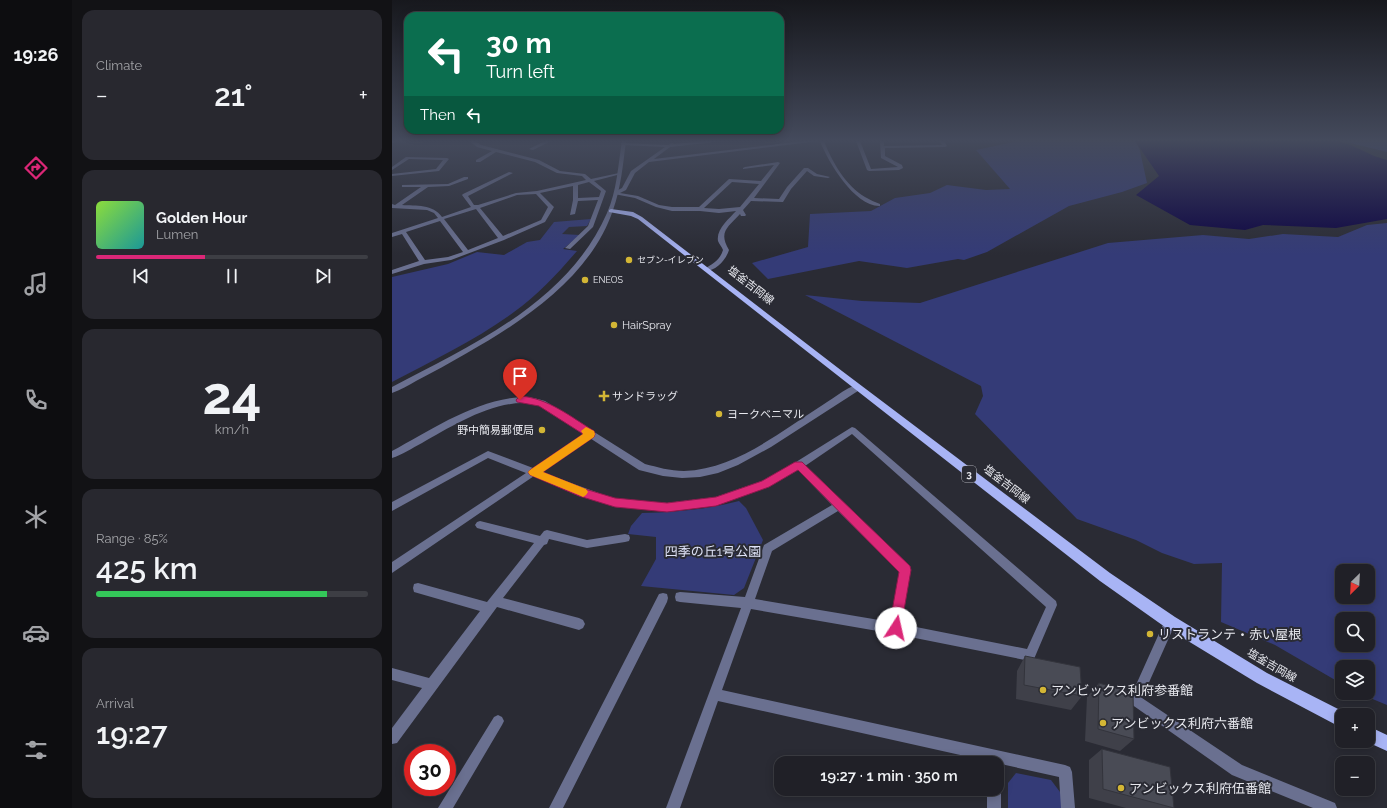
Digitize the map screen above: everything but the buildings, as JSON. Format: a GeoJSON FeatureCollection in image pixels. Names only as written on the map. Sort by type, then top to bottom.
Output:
{"type":"FeatureCollection","features":[{"type":"Feature","properties":{"kind":"main road","name":"塩釜吉岡線"},"geometry":{"type":"LineString","coordinates":[[610,211],[633,214],[640,218],[1105,577],[1170,622],[1262,678],[1335,716]]}},
{"type":"Feature","properties":{"kind":"main road"},"geometry":{"type":"LineString","coordinates":[[1375,737],[1387,743]]}},
{"type":"Feature","properties":{"kind":"street"},"geometry":{"type":"LineString","coordinates":[[404,186],[449,185],[464,179]]}},
{"type":"Feature","properties":{"kind":"street"},"geometry":{"type":"LineString","coordinates":[[499,179],[465,195],[502,238]]}},
{"type":"Feature","properties":{"kind":"street"},"geometry":{"type":"LineString","coordinates":[[392,235],[516,194],[537,192],[597,179]]}},
{"type":"Feature","properties":{"kind":"street"},"geometry":{"type":"LineString","coordinates":[[392,390],[490,337],[550,294],[575,269],[592,248],[610,211],[616,193],[618,179]]}},
{"type":"Feature","properties":{"kind":"street"},"geometry":{"type":"LineString","coordinates":[[616,193],[624,189],[629,179]]}},
{"type":"Feature","properties":{"kind":"street"},"geometry":{"type":"LineString","coordinates":[[706,270],[721,262],[725,256],[726,250],[721,242],[721,235],[724,228],[766,179]]}},
{"type":"Feature","properties":{"kind":"street"},"geometry":{"type":"LineString","coordinates":[[750,198],[781,201],[784,193],[791,188],[798,179]]}},
{"type":"Feature","properties":{"kind":"street"},"geometry":{"type":"LineString","coordinates":[[844,179],[859,196],[878,205]]}},
{"type":"Feature","properties":{"kind":"street"},"geometry":{"type":"LineString","coordinates":[[568,248],[590,227],[602,198],[604,191],[591,180]]}},
{"type":"Feature","properties":{"kind":"street"},"geometry":{"type":"LineString","coordinates":[[700,209],[731,180],[763,183]]}},
{"type":"Feature","properties":{"kind":"street"},"geometry":{"type":"LineString","coordinates":[[572,214],[576,200],[575,183]]}},
{"type":"Feature","properties":{"kind":"street"},"geometry":{"type":"LineString","coordinates":[[395,206],[426,186]]}},
{"type":"Feature","properties":{"kind":"street"},"geometry":{"type":"LineString","coordinates":[[392,272],[423,262],[449,259],[467,253],[543,221],[551,207],[537,192]]}},
{"type":"Feature","properties":{"kind":"street"},"geometry":{"type":"LineString","coordinates":[[616,193],[636,197],[672,210],[700,209],[719,211],[740,209]]}},
{"type":"Feature","properties":{"kind":"street"},"geometry":{"type":"LineString","coordinates":[[576,200],[602,198]]}},
{"type":"Feature","properties":{"kind":"street"},"geometry":{"type":"LineString","coordinates":[[395,206],[428,209],[436,212],[467,253]]}},
{"type":"Feature","properties":{"kind":"street"},"geometry":{"type":"LineString","coordinates":[[740,209],[743,215]]}},
{"type":"Feature","properties":{"kind":"street"},"geometry":{"type":"LineString","coordinates":[[404,231],[423,262]]}},
{"type":"Feature","properties":{"kind":"street"},"geometry":{"type":"LineString","coordinates":[[392,455],[485,408],[515,400],[531,400],[542,403],[642,467],[659,473],[674,475],[699,474],[721,469],[742,460],[858,387]]}},
{"type":"Feature","properties":{"kind":"street"},"geometry":{"type":"LineString","coordinates":[[392,507],[488,454],[583,492],[615,502],[667,507],[716,501],[766,484],[799,465],[852,430],[1052,605],[1030,655],[896,628],[747,603],[680,597]]}},
{"type":"Feature","properties":{"kind":"street"},"geometry":{"type":"LineString","coordinates":[[392,568],[590,434]]}},
{"type":"Feature","properties":{"kind":"street"},"geometry":{"type":"LineString","coordinates":[[799,465],[839,506],[906,570],[896,628]]}},
{"type":"Feature","properties":{"kind":"street"},"geometry":{"type":"LineString","coordinates":[[674,808],[768,548],[839,506]]}},
{"type":"Feature","properties":{"kind":"street"},"geometry":{"type":"LineString","coordinates":[[480,525],[542,541]]}},
{"type":"Feature","properties":{"kind":"street"},"geometry":{"type":"LineString","coordinates":[[392,738],[547,534],[587,544],[625,538]]}},
{"type":"Feature","properties":{"kind":"street"},"geometry":{"type":"LineString","coordinates":[[418,588],[579,624]]}},
{"type":"Feature","properties":{"kind":"street"},"geometry":{"type":"LineString","coordinates":[[556,808],[663,598]]}},
{"type":"Feature","properties":{"kind":"street"},"geometry":{"type":"LineString","coordinates":[[1170,622],[1134,700],[1237,770],[1330,808]]}},
{"type":"Feature","properties":{"kind":"street"},"geometry":{"type":"LineString","coordinates":[[392,674],[432,685]]}},
{"type":"Feature","properties":{"kind":"street"},"geometry":{"type":"LineString","coordinates":[[714,694],[978,756]]}},
{"type":"Feature","properties":{"kind":"street"},"geometry":{"type":"LineString","coordinates":[[445,808],[498,721]]}},
{"type":"Feature","properties":{"kind":"street"},"geometry":{"type":"LineString","coordinates":[[1004,762],[1066,772],[1068,808]]}},
{"type":"Feature","properties":{"kind":"street"},"geometry":{"type":"LineString","coordinates":[[994,796],[994,808]]}},
{"type":"Feature","properties":{"kind":"green space"},"geometry":{"type":"Polygon","coordinates":[[[1001,179],[1146,179],[1147,183],[1122,192],[1069,206],[987,252],[964,260],[958,259],[907,268],[859,261],[768,279],[752,263],[808,247],[810,214],[871,211],[895,198],[930,193],[947,185],[986,190],[1010,189],[1001,179]]]}},
{"type":"Feature","properties":{"kind":"green space"},"geometry":{"type":"Polygon","coordinates":[[[591,219],[587,226],[569,227],[562,234],[580,235],[563,249],[577,251],[547,283],[523,305],[470,341],[392,382],[392,277],[448,264],[477,252],[504,255],[527,242],[540,240],[554,222],[591,219]]]}},
{"type":"Feature","properties":{"kind":"green space"},"geometry":{"type":"Polygon","coordinates":[[[1387,223],[1387,705],[1375,700],[1375,660],[1335,660],[1335,680],[1275,645],[1221,622],[1222,563],[1194,564],[1162,553],[1136,540],[1077,519],[975,414],[983,396],[981,386],[805,295],[862,301],[920,303],[1108,243],[1203,235],[1249,239],[1283,234],[1338,237],[1367,225],[1387,223]]]}},
{"type":"Feature","properties":{"kind":"green space","name":"四季の丘1号公園"},"geometry":{"type":"Polygon","coordinates":[[[739,501],[746,508],[763,540],[744,588],[734,595],[641,586],[656,559],[656,537],[628,534],[631,526],[642,513],[690,510],[714,507],[739,501]]]}},
{"type":"Feature","properties":{"kind":"green space"},"geometry":{"type":"Polygon","coordinates":[[[1016,773],[1051,780],[1063,796],[1063,808],[1008,808],[1008,783],[1016,773]]]}},
{"type":"Feature","properties":{"kind":"shaded area"},"geometry":{"type":"Polygon","coordinates":[[[1156,179],[1387,179],[1387,219],[1336,228],[1263,225],[1245,230],[1190,225],[1136,195],[1156,179]]]}},
{"type":"Feature","properties":{"kind":"slow traffic"},"geometry":{"type":"LineString","coordinates":[[583,492],[534,472],[590,434],[586,431]]}},
{"type":"Feature","properties":{"kind":"place","name":"セブン-イレブン"},"geometry":{"type":"Point","coordinates":[629,260]}},
{"type":"Feature","properties":{"kind":"place","name":"ENEOS"},"geometry":{"type":"Point","coordinates":[585,280]}},
{"type":"Feature","properties":{"kind":"place","name":"HairSpray"},"geometry":{"type":"Point","coordinates":[614,325]}},
{"type":"Feature","properties":{"kind":"place","name":"サンドラッグ"},"geometry":{"type":"Point","coordinates":[604,396]}},
{"type":"Feature","properties":{"kind":"place","name":"ヨークベニマル"},"geometry":{"type":"Point","coordinates":[719,414]}},
{"type":"Feature","properties":{"kind":"place","name":"野中簡易郵便局"},"geometry":{"type":"Point","coordinates":[542,430]}},
{"type":"Feature","properties":{"kind":"place","name":"リストランテ・赤い屋根"},"geometry":{"type":"Point","coordinates":[1150,634]}},
{"type":"Feature","properties":{"kind":"place","name":"アンビックス利府参番館"},"geometry":{"type":"Point","coordinates":[1043,690]}},
{"type":"Feature","properties":{"kind":"place","name":"アンビックス利府六番館"},"geometry":{"type":"Point","coordinates":[1103,723]}},
{"type":"Feature","properties":{"kind":"place","name":"アンビックス利府伍番館"},"geometry":{"type":"Point","coordinates":[1121,788]}},
{"type":"Feature","properties":{"kind":"route"},"geometry":{"type":"LineString","coordinates":[[520,400],[531,400],[542,403],[590,434],[534,472],[583,492],[615,502],[640,506],[667,507],[716,501],[766,484],[799,465],[839,506],[906,570],[896,628]]}}]}
